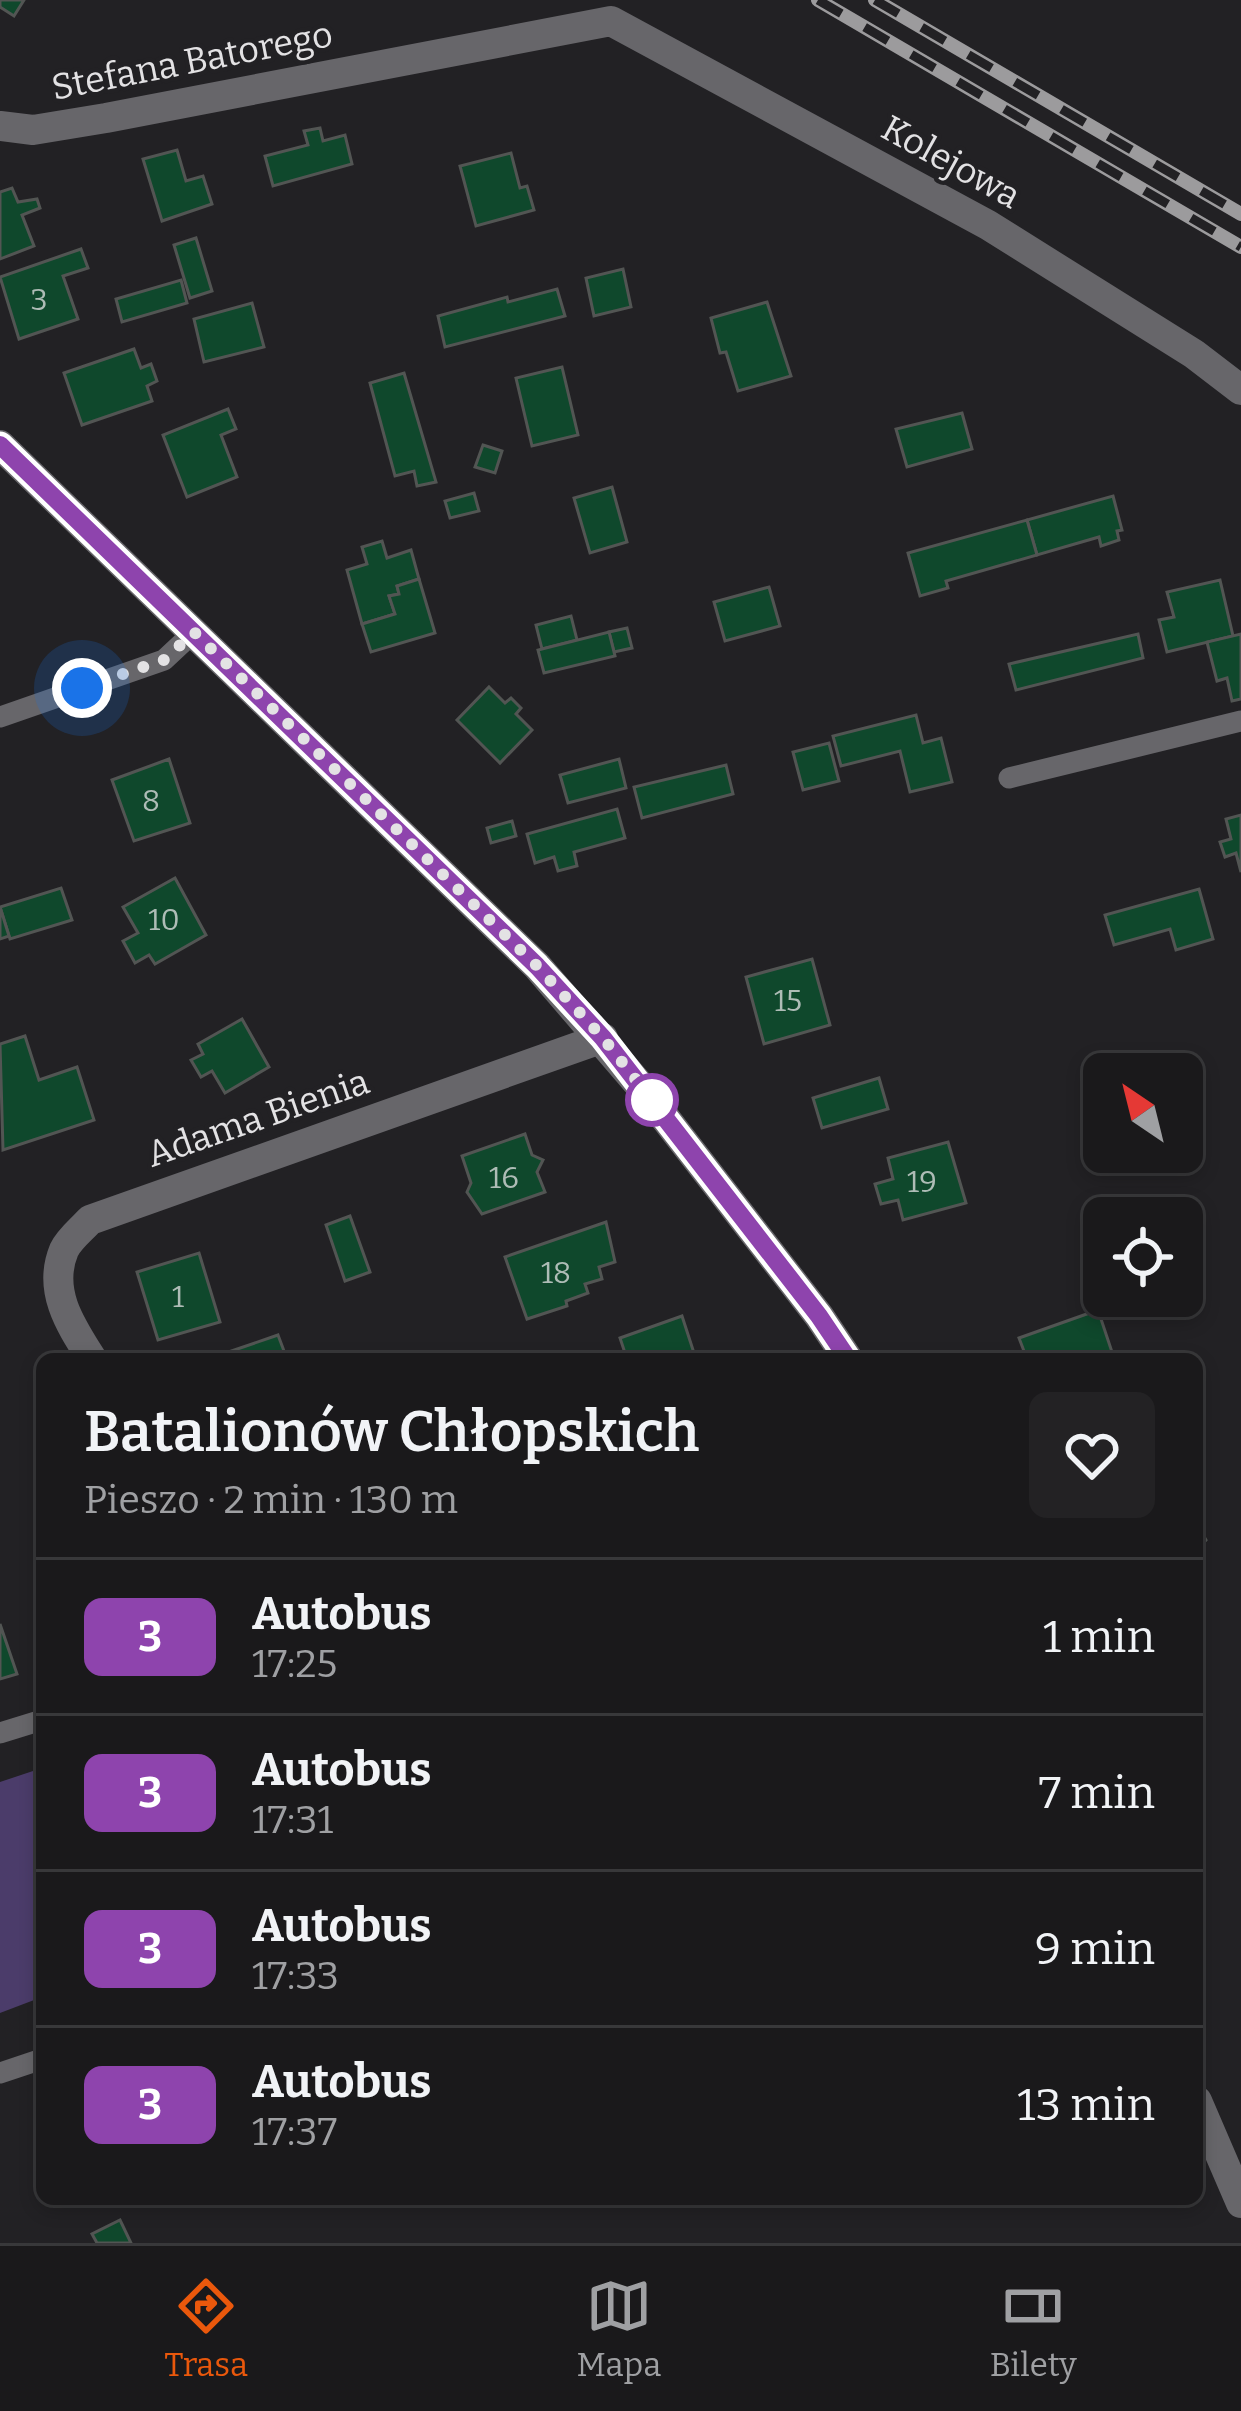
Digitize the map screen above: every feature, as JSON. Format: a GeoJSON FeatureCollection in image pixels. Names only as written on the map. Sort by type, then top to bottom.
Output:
{"type":"FeatureCollection","features":[{"type":"Feature","properties":{"kind":"street","name":"Stefana Batorego"},"geometry":{"type":"LineString","coordinates":[[0,126],[34,130],[106,118],[611,21]]}},
{"type":"Feature","properties":{"kind":"street","name":"Kolejowa"},"geometry":{"type":"LineString","coordinates":[[611,21],[988,225],[1194,354],[1241,390]]}},
{"type":"Feature","properties":{"kind":"street"},"geometry":{"type":"LineString","coordinates":[[0,445],[537,966],[603,1038],[844,1353]]}},
{"type":"Feature","properties":{"kind":"street","name":"Adama Bienia"},"geometry":{"type":"LineString","coordinates":[[88,1353],[68,1322],[58,1292],[65,1246],[90,1220],[603,1038]]}},
{"type":"Feature","properties":{"kind":"street"},"geometry":{"type":"LineString","coordinates":[[1203,2116],[1241,2203]]}},
{"type":"Feature","properties":{"kind":"lane"},"geometry":{"type":"LineString","coordinates":[[0,717],[164,660],[194,632]]}},
{"type":"Feature","properties":{"kind":"lane"},"geometry":{"type":"LineString","coordinates":[[1009,778],[1241,721]]}},
{"type":"Feature","properties":{"kind":"lane"},"geometry":{"type":"LineString","coordinates":[[0,1733],[36,1722]]}},
{"type":"Feature","properties":{"kind":"lane"},"geometry":{"type":"LineString","coordinates":[[0,2073],[36,2062]]}},
{"type":"Feature","properties":{"kind":"shaded area"},"geometry":{"type":"Polygon","coordinates":[[[36,1770],[36,1999],[0,2013],[0,1782],[36,1770]]]}},
{"type":"Feature","properties":{"kind":"building"},"geometry":{"type":"Polygon","coordinates":[[[0,0],[24,0],[14,16],[0,7],[0,0]]]}},
{"type":"Feature","properties":{"kind":"building"},"geometry":{"type":"Polygon","coordinates":[[[320,128],[323,141],[345,135],[352,164],[273,186],[265,156],[308,145],[304,131],[320,128]]]}},
{"type":"Feature","properties":{"kind":"building"},"geometry":{"type":"Polygon","coordinates":[[[177,150],[186,181],[203,176],[212,204],[162,221],[143,159],[177,150]]]}},
{"type":"Feature","properties":{"kind":"building"},"geometry":{"type":"Polygon","coordinates":[[[511,153],[520,188],[527,186],[534,210],[476,226],[460,166],[511,153]]]}},
{"type":"Feature","properties":{"kind":"building"},"geometry":{"type":"Polygon","coordinates":[[[12,188],[18,202],[37,199],[40,208],[22,215],[34,246],[0,259],[0,192],[12,188]]]}},
{"type":"Feature","properties":{"kind":"building"},"geometry":{"type":"Polygon","coordinates":[[[196,238],[212,291],[190,298],[174,245],[196,238]]]}},
{"type":"Feature","properties":{"kind":"building"},"geometry":{"type":"Polygon","coordinates":[[[81,249],[88,268],[63,276],[78,319],[19,339],[0,277],[81,249]]]}},
{"type":"Feature","properties":{"kind":"building"},"geometry":{"type":"Polygon","coordinates":[[[623,269],[631,307],[594,316],[586,278],[623,269]]]}},
{"type":"Feature","properties":{"kind":"building"},"geometry":{"type":"Polygon","coordinates":[[[181,280],[187,303],[122,322],[116,299],[181,280]]]}},
{"type":"Feature","properties":{"kind":"building"},"geometry":{"type":"Polygon","coordinates":[[[557,289],[565,316],[445,347],[438,316],[557,289]]]}},
{"type":"Feature","properties":{"kind":"building"},"geometry":{"type":"Polygon","coordinates":[[[767,302],[791,376],[738,391],[726,352],[720,353],[711,318],[767,302]]]}},
{"type":"Feature","properties":{"kind":"building"},"geometry":{"type":"Polygon","coordinates":[[[252,303],[264,347],[204,362],[194,319],[252,303]]]}},
{"type":"Feature","properties":{"kind":"building"},"geometry":{"type":"Polygon","coordinates":[[[134,349],[141,368],[151,364],[157,381],[147,386],[152,401],[82,425],[64,373],[134,349]]]}},
{"type":"Feature","properties":{"kind":"building"},"geometry":{"type":"Polygon","coordinates":[[[562,367],[578,435],[532,446],[516,378],[562,367]]]}},
{"type":"Feature","properties":{"kind":"building"},"geometry":{"type":"Polygon","coordinates":[[[404,373],[436,482],[417,486],[414,471],[395,476],[370,383],[404,373]]]}},
{"type":"Feature","properties":{"kind":"building"},"geometry":{"type":"Polygon","coordinates":[[[228,409],[236,429],[221,435],[237,477],[187,497],[163,435],[228,409]]]}},
{"type":"Feature","properties":{"kind":"building"},"geometry":{"type":"Polygon","coordinates":[[[962,413],[972,449],[907,467],[896,429],[962,413]]]}},
{"type":"Feature","properties":{"kind":"building"},"geometry":{"type":"Polygon","coordinates":[[[483,445],[502,451],[495,473],[475,467],[483,445]]]}},
{"type":"Feature","properties":{"kind":"building"},"geometry":{"type":"Polygon","coordinates":[[[612,487],[627,542],[590,553],[574,498],[612,487]]]}},
{"type":"Feature","properties":{"kind":"building"},"geometry":{"type":"Polygon","coordinates":[[[474,493],[479,511],[450,518],[445,501],[474,493]]]}},
{"type":"Feature","properties":{"kind":"building"},"geometry":{"type":"Polygon","coordinates":[[[1113,496],[1122,530],[1117,531],[1119,540],[1101,546],[1099,537],[1037,555],[1027,520],[1113,496]]]}},
{"type":"Feature","properties":{"kind":"building"},"geometry":{"type":"Polygon","coordinates":[[[1027,520],[1037,555],[946,581],[948,588],[920,596],[908,553],[1027,520]]]}},
{"type":"Feature","properties":{"kind":"building"},"geometry":{"type":"Polygon","coordinates":[[[382,541],[387,558],[411,550],[419,579],[397,586],[399,594],[389,596],[395,614],[362,624],[347,570],[367,564],[362,547],[382,541]]]}},
{"type":"Feature","properties":{"kind":"building"},"geometry":{"type":"Polygon","coordinates":[[[419,579],[435,633],[371,652],[362,624],[395,614],[389,596],[399,594],[397,586],[419,579]]]}},
{"type":"Feature","properties":{"kind":"building"},"geometry":{"type":"Polygon","coordinates":[[[1220,580],[1233,636],[1167,652],[1159,620],[1174,617],[1167,592],[1220,580]]]}},
{"type":"Feature","properties":{"kind":"building"},"geometry":{"type":"Polygon","coordinates":[[[769,587],[780,626],[725,641],[714,602],[769,587]]]}},
{"type":"Feature","properties":{"kind":"building"},"geometry":{"type":"Polygon","coordinates":[[[571,616],[577,640],[542,649],[536,625],[571,616]]]}},
{"type":"Feature","properties":{"kind":"building"},"geometry":{"type":"Polygon","coordinates":[[[627,628],[632,648],[614,652],[609,632],[627,628]]]}},
{"type":"Feature","properties":{"kind":"building"},"geometry":{"type":"Polygon","coordinates":[[[609,632],[615,656],[544,673],[538,650],[609,632]]]}},
{"type":"Feature","properties":{"kind":"building"},"geometry":{"type":"Polygon","coordinates":[[[1138,634],[1143,658],[1016,690],[1009,664],[1138,634]]]}},
{"type":"Feature","properties":{"kind":"building"},"geometry":{"type":"Polygon","coordinates":[[[1241,634],[1241,699],[1232,701],[1227,678],[1217,681],[1207,642],[1241,634]]]}},
{"type":"Feature","properties":{"kind":"building"},"geometry":{"type":"Polygon","coordinates":[[[489,687],[505,703],[511,698],[521,708],[516,714],[532,730],[500,763],[457,720],[489,687]]]}},
{"type":"Feature","properties":{"kind":"building"},"geometry":{"type":"Polygon","coordinates":[[[916,715],[923,743],[941,738],[952,782],[910,792],[900,751],[841,766],[833,736],[916,715]]]}},
{"type":"Feature","properties":{"kind":"building"},"geometry":{"type":"Polygon","coordinates":[[[829,743],[839,781],[803,790],[793,752],[829,743]]]}},
{"type":"Feature","properties":{"kind":"building"},"geometry":{"type":"Polygon","coordinates":[[[169,759],[190,823],[134,841],[112,780],[169,759]]]}},
{"type":"Feature","properties":{"kind":"building"},"geometry":{"type":"Polygon","coordinates":[[[619,759],[626,788],[568,803],[560,775],[619,759]]]}},
{"type":"Feature","properties":{"kind":"building"},"geometry":{"type":"Polygon","coordinates":[[[726,765],[733,794],[642,818],[634,787],[726,765]]]}},
{"type":"Feature","properties":{"kind":"building"},"geometry":{"type":"Polygon","coordinates":[[[617,809],[625,838],[574,852],[577,866],[558,871],[554,857],[535,863],[527,834],[617,809]]]}},
{"type":"Feature","properties":{"kind":"building"},"geometry":{"type":"Polygon","coordinates":[[[1241,815],[1241,872],[1236,853],[1225,857],[1220,842],[1231,839],[1226,819],[1241,815]]]}},
{"type":"Feature","properties":{"kind":"building"},"geometry":{"type":"Polygon","coordinates":[[[512,821],[516,836],[491,843],[487,828],[512,821]]]}},
{"type":"Feature","properties":{"kind":"building"},"geometry":{"type":"Polygon","coordinates":[[[175,878],[206,935],[155,964],[149,955],[135,963],[123,941],[138,933],[123,907],[175,878]]]}},
{"type":"Feature","properties":{"kind":"building"},"geometry":{"type":"Polygon","coordinates":[[[61,888],[72,920],[10,939],[0,907],[61,888]]]}},
{"type":"Feature","properties":{"kind":"building"},"geometry":{"type":"Polygon","coordinates":[[[1199,889],[1213,939],[1176,950],[1170,929],[1114,945],[1105,915],[1199,889]]]}},
{"type":"Feature","properties":{"kind":"building"},"geometry":{"type":"Polygon","coordinates":[[[0,907],[9,936],[0,939],[0,907]]]}},
{"type":"Feature","properties":{"kind":"building"},"geometry":{"type":"Polygon","coordinates":[[[812,959],[830,1025],[764,1044],[746,977],[812,959]]]}},
{"type":"Feature","properties":{"kind":"building"},"geometry":{"type":"Polygon","coordinates":[[[242,1019],[269,1067],[225,1093],[212,1071],[201,1077],[191,1060],[203,1054],[198,1044],[242,1019]]]}},
{"type":"Feature","properties":{"kind":"building"},"geometry":{"type":"Polygon","coordinates":[[[25,1036],[39,1080],[77,1067],[94,1120],[3,1150],[0,1044],[25,1036]]]}},
{"type":"Feature","properties":{"kind":"building"},"geometry":{"type":"Polygon","coordinates":[[[879,1078],[888,1109],[822,1128],[813,1098],[879,1078]]]}},
{"type":"Feature","properties":{"kind":"building"},"geometry":{"type":"Polygon","coordinates":[[[525,1134],[532,1155],[543,1160],[537,1172],[545,1192],[482,1214],[467,1192],[471,1183],[462,1156],[525,1134]]]}},
{"type":"Feature","properties":{"kind":"building"},"geometry":{"type":"Polygon","coordinates":[[[948,1142],[966,1203],[903,1220],[898,1200],[881,1204],[875,1184],[893,1179],[888,1158],[948,1142]]]}},
{"type":"Feature","properties":{"kind":"building"},"geometry":{"type":"Polygon","coordinates":[[[350,1216],[370,1272],[345,1281],[326,1225],[350,1216]]]}},
{"type":"Feature","properties":{"kind":"building"},"geometry":{"type":"Polygon","coordinates":[[[606,1222],[615,1262],[599,1267],[602,1279],[585,1284],[588,1293],[566,1301],[567,1306],[527,1319],[505,1257],[606,1222]]]}},
{"type":"Feature","properties":{"kind":"building"},"geometry":{"type":"Polygon","coordinates":[[[199,1253],[220,1322],[158,1340],[137,1272],[199,1253]]]}},
{"type":"Feature","properties":{"kind":"building"},"geometry":{"type":"Polygon","coordinates":[[[1083,1315],[1100,1317],[1112,1352],[1109,1353],[1025,1353],[1019,1338],[1083,1315]]]}},
{"type":"Feature","properties":{"kind":"building"},"geometry":{"type":"Polygon","coordinates":[[[682,1316],[694,1353],[625,1353],[620,1338],[682,1316]]]}},
{"type":"Feature","properties":{"kind":"building"},"geometry":{"type":"Polygon","coordinates":[[[278,1335],[285,1353],[226,1353],[278,1335]]]}},
{"type":"Feature","properties":{"kind":"building"},"geometry":{"type":"Polygon","coordinates":[[[0,1624],[17,1674],[0,1679],[0,1624]]]}},
{"type":"Feature","properties":{"kind":"building"},"geometry":{"type":"Polygon","coordinates":[[[120,2220],[131,2243],[97,2243],[92,2234],[120,2220]]]}},
{"type":"Feature","properties":{"kind":"railway"},"geometry":{"type":"LineString","coordinates":[[818,0],[1241,247]]}},
{"type":"Feature","properties":{"kind":"railway"},"geometry":{"type":"LineString","coordinates":[[875,0],[1241,214]]}},
{"type":"Feature","properties":{"kind":"bus line","name":"3"},"geometry":{"type":"LineString","coordinates":[[0,445],[537,966],[603,1038],[844,1353]]}},
{"type":"Feature","properties":{"kind":"route"},"geometry":{"type":"LineString","coordinates":[[82,688],[164,660],[194,632],[537,966],[652,1100]]}}]}
